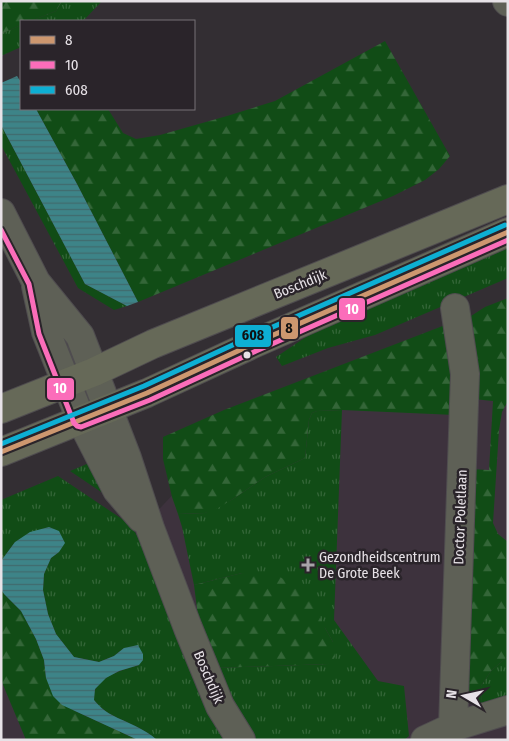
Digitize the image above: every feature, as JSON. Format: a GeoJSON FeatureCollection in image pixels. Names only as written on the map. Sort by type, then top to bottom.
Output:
{"type":"FeatureCollection","features":[{"type":"Feature","properties":{"kind":"main road","name":"Boschdijk"},"geometry":{"type":"LineString","coordinates":[[1,409],[94,372],[153,344],[508,199]]}},
{"type":"Feature","properties":{"kind":"main road"},"geometry":{"type":"LineString","coordinates":[[1,452],[147,393],[253,344],[508,232]]}},
{"type":"Feature","properties":{"kind":"street","name":"Boschdijk"},"geometry":{"type":"LineString","coordinates":[[1,214],[36,282],[80,336],[127,458],[150,528],[188,628],[220,706],[241,740]]}},
{"type":"Feature","properties":{"kind":"street","name":"Boschdijk"},"geometry":{"type":"LineString","coordinates":[[36,282],[46,332],[81,420],[117,490],[150,528]]}},
{"type":"Feature","properties":{"kind":"street","name":"Doctor Poletlaan"},"geometry":{"type":"LineString","coordinates":[[455,308],[465,374],[439,735],[508,710]]}},
{"type":"Feature","properties":{"kind":"shaded area","name":"Gezondheidscentrum De Grote Beek"},"geometry":{"type":"Polygon","coordinates":[[[508,339],[508,740],[1,740],[1,680],[214,450],[508,339]]]}},
{"type":"Feature","properties":{"kind":"green space"},"geometry":{"type":"Polygon","coordinates":[[[1,1],[62,1],[56,11],[34,20],[20,20],[20,25],[1,34],[1,1]]]}},
{"type":"Feature","properties":{"kind":"green space"},"geometry":{"type":"Polygon","coordinates":[[[62,1],[102,1],[82,20],[34,20],[56,11],[62,1]]]}},
{"type":"Feature","properties":{"kind":"green space"},"geometry":{"type":"Polygon","coordinates":[[[20,25],[20,47],[1,56],[1,34],[20,25]]]}},
{"type":"Feature","properties":{"kind":"green space"},"geometry":{"type":"Polygon","coordinates":[[[385,41],[450,156],[439,169],[425,180],[393,196],[138,302],[37,110],[109,110],[123,133],[136,139],[160,135],[275,101],[385,41]]]}},
{"type":"Feature","properties":{"kind":"green space"},"geometry":{"type":"Polygon","coordinates":[[[1,125],[85,284],[127,306],[114,310],[78,288],[1,145],[1,125]]]}},
{"type":"Feature","properties":{"kind":"green space"},"geometry":{"type":"Polygon","coordinates":[[[508,245],[508,278],[375,335],[328,348],[282,366],[276,357],[309,335],[508,245]]]}},
{"type":"Feature","properties":{"kind":"green space"},"geometry":{"type":"Polygon","coordinates":[[[508,298],[508,401],[502,412],[499,430],[493,523],[498,534],[508,542],[508,656],[491,671],[481,686],[482,707],[469,703],[460,694],[469,469],[489,470],[493,401],[473,399],[471,316],[485,307],[508,298]]]}},
{"type":"Feature","properties":{"kind":"green space"},"geometry":{"type":"Polygon","coordinates":[[[453,322],[455,415],[342,410],[317,411],[312,413],[309,420],[305,458],[265,477],[213,511],[178,514],[163,459],[163,437],[224,410],[453,322]]]}},
{"type":"Feature","properties":{"kind":"green space"},"geometry":{"type":"Polygon","coordinates":[[[342,410],[334,620],[378,681],[404,686],[409,736],[404,740],[248,740],[217,668],[328,664],[333,642],[325,628],[242,573],[194,585],[178,514],[205,513],[233,499],[265,477],[305,458],[309,420],[312,413],[342,410]]]}},
{"type":"Feature","properties":{"kind":"green space"},"geometry":{"type":"Polygon","coordinates":[[[94,461],[119,504],[70,471],[94,461]]]}},
{"type":"Feature","properties":{"kind":"green space"},"geometry":{"type":"Polygon","coordinates":[[[58,476],[131,525],[146,552],[232,740],[157,740],[141,729],[104,710],[94,700],[96,688],[109,676],[139,665],[124,648],[114,656],[99,662],[74,657],[56,634],[48,614],[43,590],[44,574],[51,558],[59,552],[15,542],[1,561],[1,500],[58,476]]]}},
{"type":"Feature","properties":{"kind":"green space"},"geometry":{"type":"Polygon","coordinates":[[[242,573],[280,577],[310,595],[333,642],[335,657],[328,664],[217,668],[199,624],[194,585],[242,573]]]}},
{"type":"Feature","properties":{"kind":"green space"},"geometry":{"type":"Polygon","coordinates":[[[1,589],[21,611],[36,639],[44,660],[46,678],[75,711],[138,740],[26,740],[1,680],[1,589]]]}},
{"type":"Feature","properties":{"kind":"green space"},"geometry":{"type":"Polygon","coordinates":[[[508,656],[508,702],[482,707],[481,686],[491,671],[508,656]]]}},
{"type":"Feature","properties":{"kind":"water"},"geometry":{"type":"Polygon","coordinates":[[[17,76],[20,80],[20,110],[37,110],[138,302],[127,306],[85,284],[1,125],[1,83],[17,76]]]}},
{"type":"Feature","properties":{"kind":"water"},"geometry":{"type":"Polygon","coordinates":[[[49,527],[59,531],[65,543],[59,552],[51,558],[44,574],[43,590],[48,614],[56,634],[74,657],[99,662],[114,656],[124,648],[138,645],[143,654],[143,660],[139,665],[119,671],[106,678],[95,689],[94,700],[107,712],[141,729],[157,740],[138,740],[62,705],[53,696],[46,678],[44,660],[36,639],[21,611],[1,589],[1,561],[15,542],[30,532],[49,527]]]}},
{"type":"Feature","properties":{"kind":"transit line","name":"608"},"geometry":{"type":"LineString","coordinates":[[1,444],[144,386],[250,337],[505,225]]}},
{"type":"Feature","properties":{"kind":"transit line","name":"10"},"geometry":{"type":"LineString","coordinates":[[1,230],[29,284],[39,334],[74,423],[81,427],[150,400],[508,240]]}},
{"type":"Feature","properties":{"kind":"transit line","name":"8"},"geometry":{"type":"LineString","coordinates":[[1,452],[147,393],[253,344],[508,232]]}},
{"type":"Feature","properties":{"kind":"place","name":"Gezondheidscentrum De Grote Beek"},"geometry":{"type":"Point","coordinates":[308,565]}}]}
